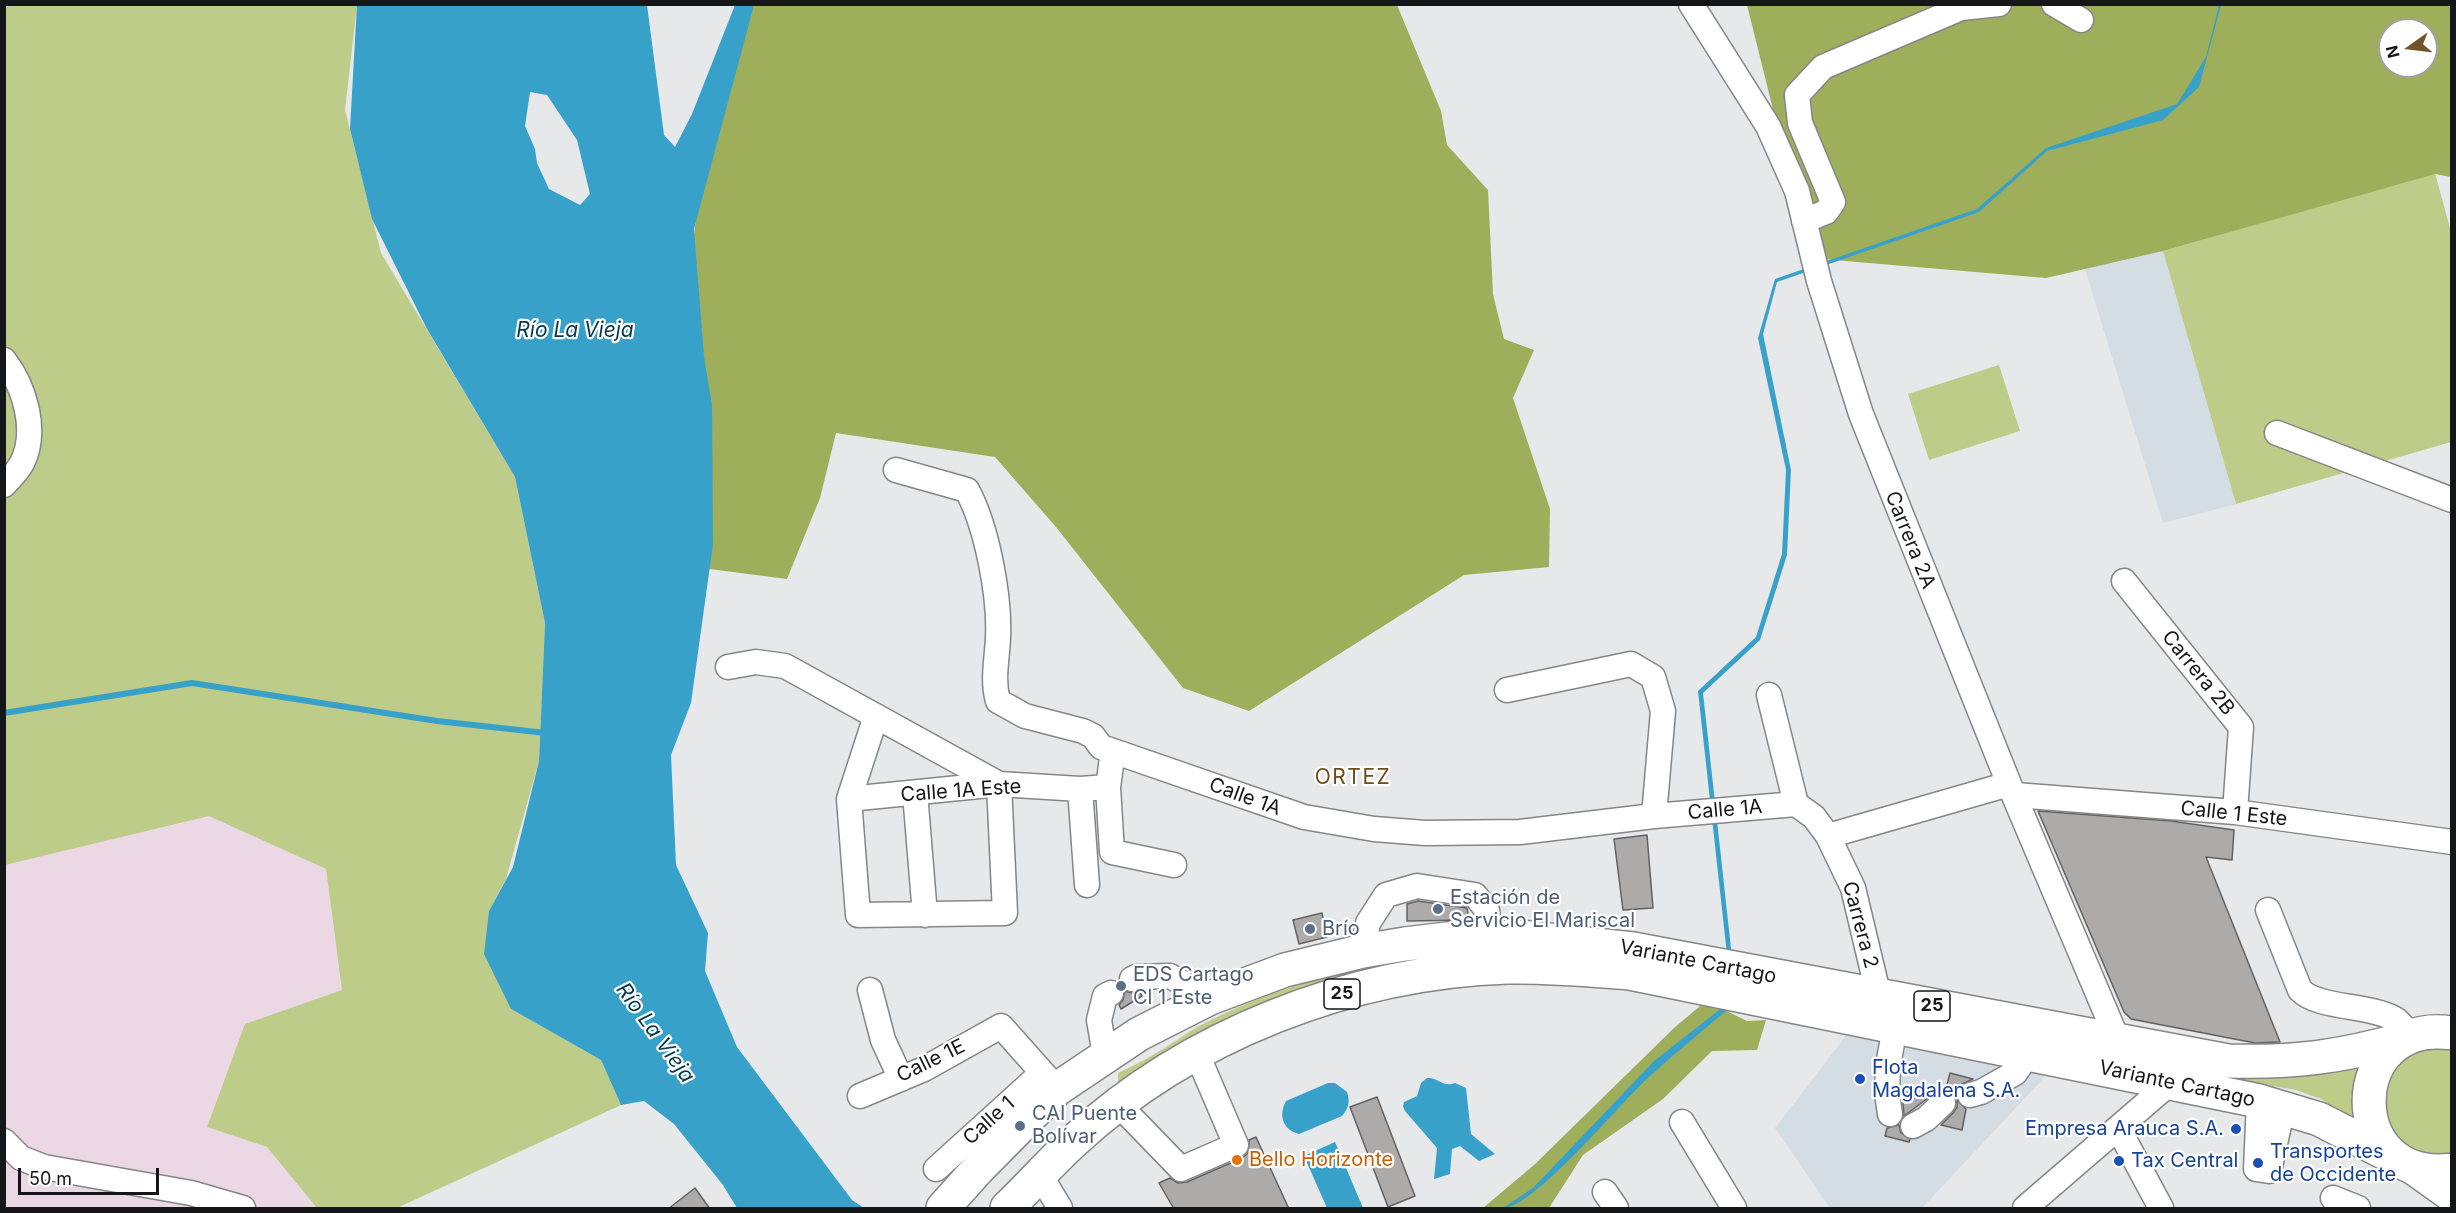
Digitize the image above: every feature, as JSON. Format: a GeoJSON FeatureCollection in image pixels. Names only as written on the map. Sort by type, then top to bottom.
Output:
{"type":"FeatureCollection","features":[{"type":"Feature","properties":{"kind":"highway","name":"Variante Cartago"},"geometry":{"type":"LineString","coordinates":[[943,1209],[1050,1081],[1105,1055],[1139,1034],[1210,998],[1285,970],[1363,951],[1426,941],[1490,937],[1550,939],[1623,947],[1896,1027],[2271,1104],[2319,1119],[2404,1163]]}},
{"type":"Feature","properties":{"kind":"highway","name":"Variante Cartago"},"geometry":{"type":"LineString","coordinates":[[1022,1193],[1076,1140],[1108,1113],[1197,1054],[1271,1018],[1309,1004],[1387,982],[1457,971],[1548,966],[1730,980],[1879,997],[2228,1061],[2310,1060],[2355,1053],[2429,1031]]}},
{"type":"Feature","properties":{"kind":"highway"},"geometry":{"type":"LineString","coordinates":[[2404,1163],[2386,1150],[2374,1132],[2368,1112],[2367,1097],[2375,1070],[2392,1047],[2429,1031]]}},
{"type":"Feature","properties":{"kind":"highway"},"geometry":{"type":"LineString","coordinates":[[1108,1113],[1092,1107],[1096,1086],[1098,1081],[1128,1060],[1139,1034]]}},
{"type":"Feature","properties":{"kind":"highway"},"geometry":{"type":"LineString","coordinates":[[1022,1193],[1033,1156],[1059,1126],[1063,1117],[1064,1103],[1050,1081]]}},
{"type":"Feature","properties":{"kind":"highway","name":"25"},"geometry":{"type":"LineString","coordinates":[[2404,1163],[2431,1172],[2451,1170]]}},
{"type":"Feature","properties":{"kind":"main road"},"geometry":{"type":"LineString","coordinates":[[2404,1163],[2451,1197]]}},
{"type":"Feature","properties":{"kind":"street","name":"Carrera 2A"},"geometry":{"type":"LineString","coordinates":[[1691,4],[1768,126],[1797,191],[1819,281],[1861,414],[2012,790],[2118,1041]]}},
{"type":"Feature","properties":{"kind":"street"},"geometry":{"type":"LineString","coordinates":[[1806,229],[1826,212],[1833,202],[1800,123],[1797,95],[1823,67],[1961,8],[1999,4]]}},
{"type":"Feature","properties":{"kind":"street"},"geometry":{"type":"LineString","coordinates":[[2054,4],[2081,20]]}},
{"type":"Feature","properties":{"kind":"street"},"geometry":{"type":"LineString","coordinates":[[4,360],[20,387],[30,429],[22,463],[4,485]]}},
{"type":"Feature","properties":{"kind":"street"},"geometry":{"type":"LineString","coordinates":[[2277,433],[2451,500]]}},
{"type":"Feature","properties":{"kind":"street","name":"Calle 1A"},"geometry":{"type":"LineString","coordinates":[[896,470],[967,490],[976,507],[993,572],[998,635],[994,686],[998,701],[1025,716],[1083,731],[1093,736],[1101,747],[1304,818],[1374,829],[1425,833],[1520,832],[1654,816],[1796,804]]}},
{"type":"Feature","properties":{"kind":"street","name":"Carrera 2B"},"geometry":{"type":"LineString","coordinates":[[2124,581],[2241,727],[2235,812]]}},
{"type":"Feature","properties":{"kind":"street"},"geometry":{"type":"LineString","coordinates":[[728,667],[756,662],[785,666],[876,716],[999,784],[1005,913],[858,915],[849,800],[876,716]]}},
{"type":"Feature","properties":{"kind":"street"},"geometry":{"type":"LineString","coordinates":[[1508,690],[1631,664],[1653,677],[1663,711],[1654,816]]}},
{"type":"Feature","properties":{"kind":"street"},"geometry":{"type":"LineString","coordinates":[[1769,695],[1796,804]]}},
{"type":"Feature","properties":{"kind":"street"},"geometry":{"type":"LineString","coordinates":[[1113,751],[1108,787],[1112,852],[1174,865]]}},
{"type":"Feature","properties":{"kind":"street","name":"Calle 1A Este"},"geometry":{"type":"LineString","coordinates":[[849,800],[999,784],[1080,789],[1108,787]]}},
{"type":"Feature","properties":{"kind":"street"},"geometry":{"type":"LineString","coordinates":[[1080,789],[1087,885]]}},
{"type":"Feature","properties":{"kind":"street"},"geometry":{"type":"LineString","coordinates":[[1828,836],[2012,790]]}},
{"type":"Feature","properties":{"kind":"street","name":"Calle 1 Este"},"geometry":{"type":"LineString","coordinates":[[2012,790],[2235,812],[2451,843]]}},
{"type":"Feature","properties":{"kind":"street"},"geometry":{"type":"LineString","coordinates":[[915,793],[924,915]]}},
{"type":"Feature","properties":{"kind":"street","name":"Carrera 2"},"geometry":{"type":"LineString","coordinates":[[1796,804],[1814,817],[1828,836],[1853,888],[1879,997]]}},
{"type":"Feature","properties":{"kind":"street"},"geometry":{"type":"LineString","coordinates":[[1363,951],[1368,923],[1386,895],[1416,886],[1475,895],[1487,910],[1490,937]]}},
{"type":"Feature","properties":{"kind":"street"},"geometry":{"type":"LineString","coordinates":[[2268,910],[2300,990],[2305,995],[2317,1001],[2362,1008],[2429,1031]]}},
{"type":"Feature","properties":{"kind":"street"},"geometry":{"type":"LineString","coordinates":[[1132,979],[1170,976],[1210,998]]}},
{"type":"Feature","properties":{"kind":"street"},"geometry":{"type":"LineString","coordinates":[[870,990],[884,1040],[901,1079]]}},
{"type":"Feature","properties":{"kind":"street"},"geometry":{"type":"LineString","coordinates":[[1105,1055],[1099,1020],[1106,996],[1111,993]]}},
{"type":"Feature","properties":{"kind":"street","name":"Calle 1E"},"geometry":{"type":"LineString","coordinates":[[860,1096],[888,1082],[901,1079],[1001,1026],[1050,1081]]}},
{"type":"Feature","properties":{"kind":"street"},"geometry":{"type":"LineString","coordinates":[[1890,1114],[1887,1087],[1888,1056],[1896,1027]]}},
{"type":"Feature","properties":{"kind":"street"},"geometry":{"type":"LineString","coordinates":[[1970,1095],[1981,1092],[2015,1073],[2029,1053]]}},
{"type":"Feature","properties":{"kind":"street"},"geometry":{"type":"LineString","coordinates":[[1108,1113],[1180,1169],[1236,1145],[1197,1054]]}},
{"type":"Feature","properties":{"kind":"street","name":"Calle 1"},"geometry":{"type":"LineString","coordinates":[[936,1169],[1050,1081]]}},
{"type":"Feature","properties":{"kind":"street"},"geometry":{"type":"LineString","coordinates":[[2025,1209],[2170,1083]]}},
{"type":"Feature","properties":{"kind":"street"},"geometry":{"type":"LineString","coordinates":[[1913,1126],[1926,1119],[1943,1103]]}},
{"type":"Feature","properties":{"kind":"street"},"geometry":{"type":"LineString","coordinates":[[1682,1122],[1734,1209]]}},
{"type":"Feature","properties":{"kind":"street"},"geometry":{"type":"LineString","coordinates":[[2118,1128],[2161,1209]]}},
{"type":"Feature","properties":{"kind":"street"},"geometry":{"type":"LineString","coordinates":[[4,1141],[21,1158],[44,1167],[191,1194],[243,1209]]}},
{"type":"Feature","properties":{"kind":"street"},"geometry":{"type":"LineString","coordinates":[[1022,1193],[1060,1209]]}},
{"type":"Feature","properties":{"kind":"street"},"geometry":{"type":"LineString","coordinates":[[2333,1198],[2358,1209]]}},
{"type":"Feature","properties":{"kind":"shaded area"},"geometry":{"type":"Polygon","coordinates":[[[2163,251],[2236,504],[2163,523],[2085,269],[2163,251]]]}},
{"type":"Feature","properties":{"kind":"shaded area"},"geometry":{"type":"Polygon","coordinates":[[[209,815],[326,869],[342,991],[245,1024],[207,1127],[267,1147],[317,1208],[5,1208],[5,865],[209,815]]]}},
{"type":"Feature","properties":{"kind":"shaded area"},"geometry":{"type":"Polygon","coordinates":[[[1856,1023],[2049,1064],[2040,1082],[1922,1208],[1830,1208],[1775,1128],[1856,1023]]]}},
{"type":"Feature","properties":{"kind":"green space"},"geometry":{"type":"Polygon","coordinates":[[[5,5],[357,5],[345,110],[381,253],[515,477],[545,623],[539,761],[506,879],[489,911],[511,1009],[601,1060],[621,1105],[397,1208],[317,1208],[267,1147],[207,1127],[245,1024],[342,990],[326,869],[209,816],[5,865],[5,5]]]}},
{"type":"Feature","properties":{"kind":"green space"},"geometry":{"type":"Polygon","coordinates":[[[751,5],[1397,5],[1441,111],[1447,145],[1488,190],[1493,294],[1504,339],[1534,350],[1513,398],[1550,509],[1549,567],[1464,575],[1249,711],[1183,688],[1056,527],[995,457],[836,433],[820,498],[787,579],[694,567],[685,311],[708,116],[751,5]]]}},
{"type":"Feature","properties":{"kind":"green space"},"geometry":{"type":"Polygon","coordinates":[[[1747,5],[2451,5],[2451,177],[2435,174],[2163,251],[2046,278],[1810,258],[1747,5]]]}},
{"type":"Feature","properties":{"kind":"green space"},"geometry":{"type":"Polygon","coordinates":[[[2435,173],[2451,232],[2451,442],[2236,504],[2163,251],[2435,173]]]}},
{"type":"Feature","properties":{"kind":"green space"},"geometry":{"type":"Polygon","coordinates":[[[1999,365],[2020,431],[1929,460],[1908,394],[1999,365]]]}},
{"type":"Feature","properties":{"kind":"green space"},"geometry":{"type":"Polygon","coordinates":[[[1478,950],[2364,1063],[2354,1103],[2353,1121],[2321,1099],[2296,1090],[1475,956],[1125,1089],[1118,1083],[1118,1073],[1153,1055],[1205,1023],[1272,994],[1338,973],[1406,959],[1478,950]]]}},
{"type":"Feature","properties":{"kind":"green space"},"geometry":{"type":"Polygon","coordinates":[[[1706,1001],[1747,1021],[1766,1020],[1757,1050],[1712,1051],[1663,1099],[1583,1155],[1549,1208],[1483,1208],[1534,1165],[1674,1028],[1706,1001]]]}},
{"type":"Feature","properties":{"kind":"green space"},"geometry":{"type":"Polygon","coordinates":[[[2439,1031],[2451,1033],[2451,1170],[2410,1167],[2370,1083],[2439,1031]]]}},
{"type":"Feature","properties":{"kind":"water","name":"Río La Vieja"},"geometry":{"type":"Polygon","coordinates":[[[357,4],[647,5],[664,135],[675,147],[692,114],[735,5],[754,5],[694,229],[704,357],[712,405],[713,544],[691,703],[671,755],[676,865],[708,933],[705,971],[737,1047],[852,1200],[864,1208],[737,1208],[723,1185],[674,1124],[644,1101],[621,1105],[601,1060],[511,1009],[484,954],[489,911],[513,867],[539,761],[545,623],[515,477],[427,329],[372,219],[350,129],[357,4]],[[530,92],[525,126],[535,149],[537,163],[549,189],[580,205],[590,194],[577,140],[547,95],[530,92]]]}},
{"type":"Feature","properties":{"kind":"water"},"geometry":{"type":"Polygon","coordinates":[[[2219,5],[2221,5],[2199,87],[2163,120],[2047,151],[1979,212],[1777,282],[1763,334],[1791,470],[1787,555],[1760,640],[1703,693],[1736,994],[1733,1005],[1649,1077],[1577,1152],[1535,1191],[1517,1203],[1503,1208],[1533,1188],[1654,1061],[1728,1003],[1731,991],[1698,691],[1756,637],[1782,554],[1786,470],[1758,338],[1775,279],[1977,209],[2046,148],[2177,104],[2206,57],[2219,5]]]}},
{"type":"Feature","properties":{"kind":"water"},"geometry":{"type":"Polygon","coordinates":[[[1427,1078],[1447,1084],[1455,1083],[1466,1088],[1471,1134],[1495,1154],[1479,1161],[1460,1146],[1452,1149],[1450,1174],[1434,1179],[1437,1148],[1403,1106],[1404,1102],[1417,1096],[1421,1083],[1427,1078]]]}},
{"type":"Feature","properties":{"kind":"water"},"geometry":{"type":"Polygon","coordinates":[[[1328,1083],[1335,1083],[1347,1092],[1348,1105],[1342,1116],[1299,1134],[1289,1129],[1282,1117],[1286,1101],[1328,1083]]]}},
{"type":"Feature","properties":{"kind":"water"},"geometry":{"type":"Polygon","coordinates":[[[1335,1142],[1363,1208],[1327,1208],[1304,1156],[1335,1142]]]}},
{"type":"Feature","properties":{"kind":"building"},"geometry":{"type":"Polygon","coordinates":[[[2038,811],[2171,821],[2234,830],[2232,860],[2206,857],[2280,1042],[2255,1043],[2131,1019],[2124,1012],[2038,811]]]}},
{"type":"Feature","properties":{"kind":"building"},"geometry":{"type":"Polygon","coordinates":[[[1647,835],[1653,908],[1623,910],[1614,839],[1647,835]]]}},
{"type":"Feature","properties":{"kind":"building","name":"Estación de Servicio El Mariscal"},"geometry":{"type":"Polygon","coordinates":[[[1418,901],[1467,908],[1469,920],[1407,921],[1407,904],[1418,901]]]}},
{"type":"Feature","properties":{"kind":"building","name":"Brío"},"geometry":{"type":"Polygon","coordinates":[[[1322,913],[1327,937],[1299,944],[1293,920],[1322,913]]]}},
{"type":"Feature","properties":{"kind":"building"},"geometry":{"type":"Polygon","coordinates":[[[1125,991],[1132,993],[1139,991],[1142,996],[1121,1009],[1119,1005],[1125,991]]]}},
{"type":"Feature","properties":{"kind":"building"},"geometry":{"type":"Polygon","coordinates":[[[1950,1073],[1973,1079],[1960,1085],[1956,1098],[1946,1089],[1950,1073]]]}},
{"type":"Feature","properties":{"kind":"building"},"geometry":{"type":"Polygon","coordinates":[[[1902,1091],[1928,1098],[1904,1116],[1902,1091]]]}},
{"type":"Feature","properties":{"kind":"building"},"geometry":{"type":"Polygon","coordinates":[[[1377,1097],[1415,1196],[1388,1207],[1350,1107],[1377,1097]]]}},
{"type":"Feature","properties":{"kind":"building"},"geometry":{"type":"Polygon","coordinates":[[[1957,1100],[1966,1109],[1962,1130],[1941,1125],[1957,1107],[1957,1100]]]}},
{"type":"Feature","properties":{"kind":"building"},"geometry":{"type":"Polygon","coordinates":[[[1899,1125],[1901,1133],[1910,1139],[1909,1142],[1885,1136],[1887,1128],[1899,1125]]]}},
{"type":"Feature","properties":{"kind":"building","name":"Bello Horizonte"},"geometry":{"type":"Polygon","coordinates":[[[1256,1137],[1289,1209],[1174,1209],[1159,1183],[1170,1178],[1178,1183],[1187,1182],[1242,1158],[1248,1153],[1249,1140],[1256,1137]]]}},
{"type":"Feature","properties":{"kind":"building"},"geometry":{"type":"Polygon","coordinates":[[[695,1188],[710,1209],[668,1209],[695,1188]]]}},
{"type":"Feature","properties":{"kind":"waterway"},"geometry":{"type":"LineString","coordinates":[[4,713],[192,683],[437,721],[546,733]]}},
{"type":"Feature","properties":{"kind":"place","name":"Estación de Servicio El Mariscal"},"geometry":{"type":"Point","coordinates":[1438,909]}},
{"type":"Feature","properties":{"kind":"place","name":"Brío"},"geometry":{"type":"Point","coordinates":[1310,929]}},
{"type":"Feature","properties":{"kind":"place","name":"EDS Cartago Cl 1 Este"},"geometry":{"type":"Point","coordinates":[1121,986]}},
{"type":"Feature","properties":{"kind":"place","name":"Flota Magdalena S.A."},"geometry":{"type":"Point","coordinates":[1860,1079]}},
{"type":"Feature","properties":{"kind":"place","name":"CAI Puente Bolívar"},"geometry":{"type":"Point","coordinates":[1020,1126]}},
{"type":"Feature","properties":{"kind":"place","name":"Empresa Arauca S.A."},"geometry":{"type":"Point","coordinates":[2236,1129]}},
{"type":"Feature","properties":{"kind":"place","name":"Bello Horizonte"},"geometry":{"type":"Point","coordinates":[1237,1160]}},
{"type":"Feature","properties":{"kind":"place","name":"Tax Central"},"geometry":{"type":"Point","coordinates":[2119,1161]}},
{"type":"Feature","properties":{"kind":"place","name":"Transportes de Occidente"},"geometry":{"type":"Point","coordinates":[2258,1163]}},
{"type":"Feature","properties":{"kind":"district","name":"ORTEZ"},"geometry":{"type":"Point","coordinates":[1353,778]}}]}
